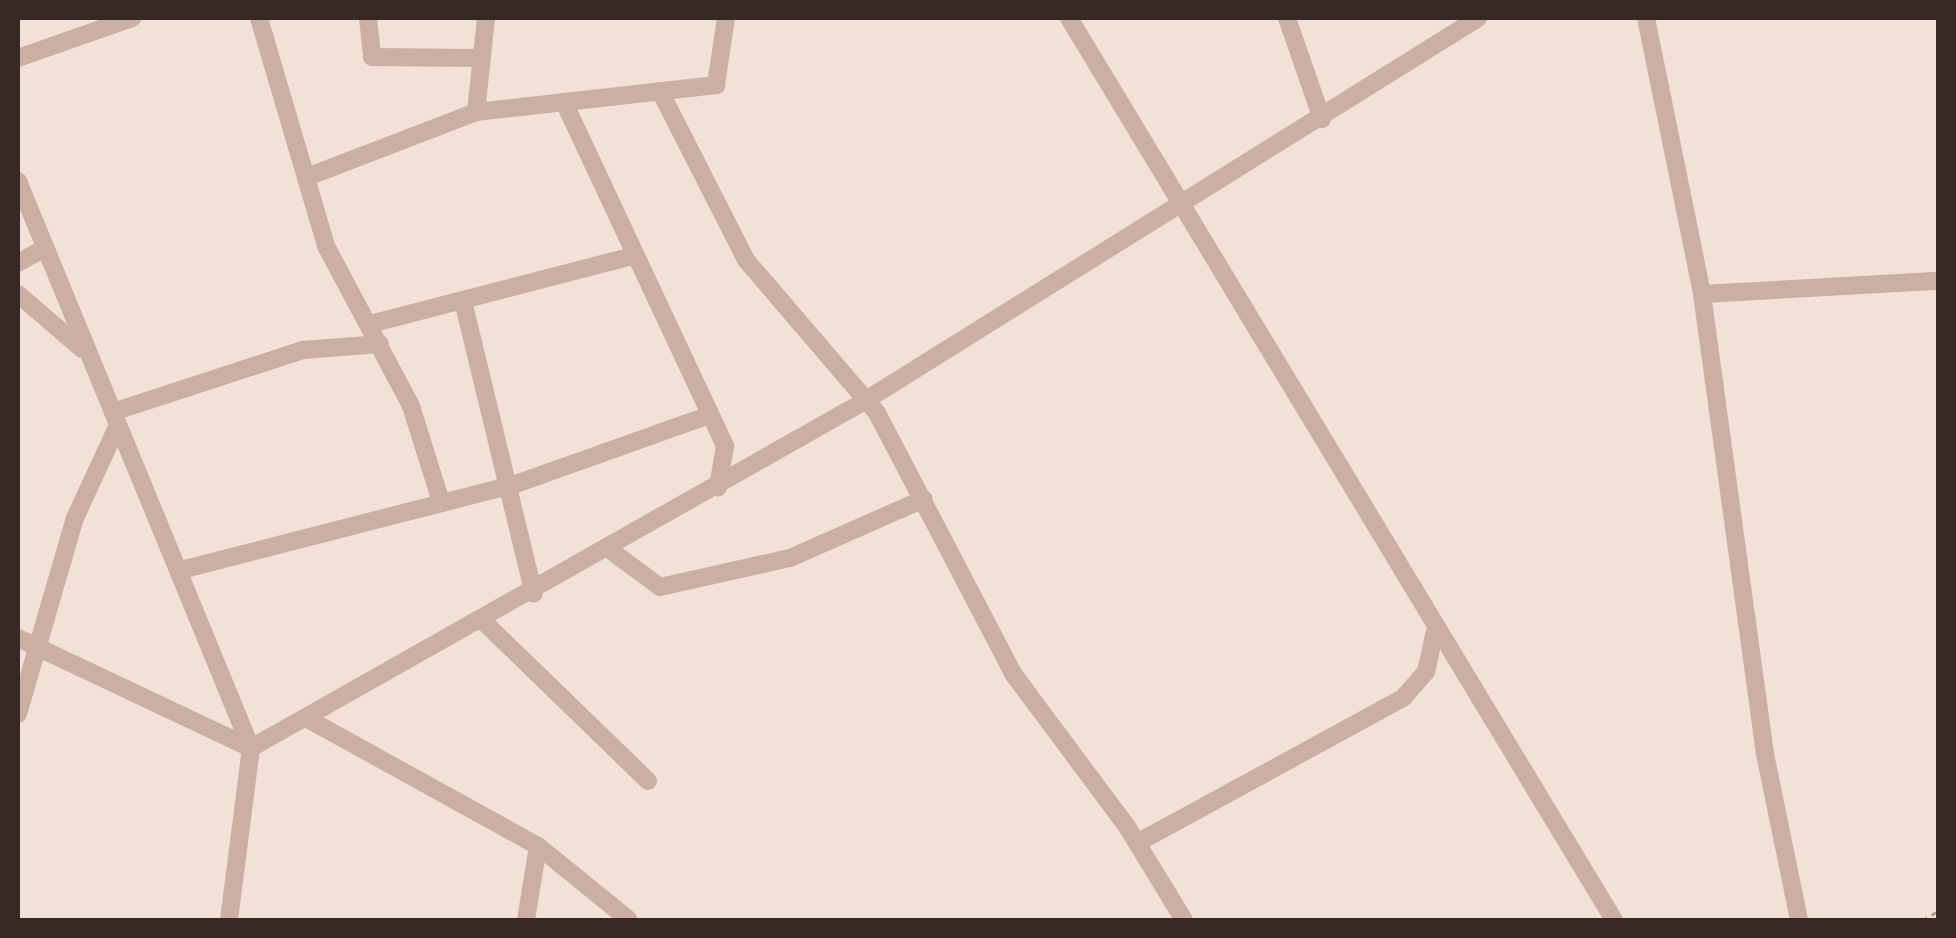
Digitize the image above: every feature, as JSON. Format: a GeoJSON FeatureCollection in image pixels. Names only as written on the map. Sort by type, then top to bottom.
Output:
{"type":"FeatureCollection","features":[{"type":"Feature","properties":{"kind":"street"},"geometry":{"type":"LineString","coordinates":[[18,58],[132,18]]}},
{"type":"Feature","properties":{"kind":"street"},"geometry":{"type":"LineString","coordinates":[[260,18],[326,246],[370,324],[432,453],[441,502]]}},
{"type":"Feature","properties":{"kind":"street"},"geometry":{"type":"LineString","coordinates":[[368,18],[372,56],[478,58]]}},
{"type":"Feature","properties":{"kind":"street"},"geometry":{"type":"LineString","coordinates":[[476,112],[478,58],[486,18]]}},
{"type":"Feature","properties":{"kind":"street"},"geometry":{"type":"LineString","coordinates":[[307,177],[476,112],[721,81],[726,18]]}},
{"type":"Feature","properties":{"kind":"street"},"geometry":{"type":"LineString","coordinates":[[1069,18],[1188,204],[1435,631],[1614,920]]}},
{"type":"Feature","properties":{"kind":"street"},"geometry":{"type":"LineString","coordinates":[[1286,18],[1322,119]]}},
{"type":"Feature","properties":{"kind":"street"},"geometry":{"type":"LineString","coordinates":[[1646,18],[1702,294],[1765,754],[1800,920]]}},
{"type":"Feature","properties":{"kind":"street"},"geometry":{"type":"LineString","coordinates":[[250,748],[485,623],[863,402],[1188,204],[1468,20]]}},
{"type":"Feature","properties":{"kind":"street"},"geometry":{"type":"LineString","coordinates":[[660,91],[746,260],[863,402],[924,499],[1014,676],[1136,844],[1184,920]]}},
{"type":"Feature","properties":{"kind":"street"},"geometry":{"type":"LineString","coordinates":[[564,102],[629,258],[725,446],[718,487]]}},
{"type":"Feature","properties":{"kind":"street"},"geometry":{"type":"LineString","coordinates":[[18,181],[181,570],[250,748],[228,920]]}},
{"type":"Feature","properties":{"kind":"street"},"geometry":{"type":"LineString","coordinates":[[18,264],[45,248]]}},
{"type":"Feature","properties":{"kind":"street"},"geometry":{"type":"LineString","coordinates":[[370,324],[629,258]]}},
{"type":"Feature","properties":{"kind":"street"},"geometry":{"type":"LineString","coordinates":[[1702,294],[1938,281]]}},
{"type":"Feature","properties":{"kind":"street"},"geometry":{"type":"LineString","coordinates":[[18,294],[87,353]]}},
{"type":"Feature","properties":{"kind":"street"},"geometry":{"type":"LineString","coordinates":[[463,301],[513,485],[534,594]]}},
{"type":"Feature","properties":{"kind":"street"},"geometry":{"type":"LineString","coordinates":[[18,714],[41,650],[75,518],[115,418],[303,350],[380,344]]}},
{"type":"Feature","properties":{"kind":"street"},"geometry":{"type":"LineString","coordinates":[[181,570],[513,485],[710,416]]}},
{"type":"Feature","properties":{"kind":"street"},"geometry":{"type":"LineString","coordinates":[[725,446],[761,462]]}},
{"type":"Feature","properties":{"kind":"street"},"geometry":{"type":"LineString","coordinates":[[610,550],[660,587],[790,558],[924,499]]}},
{"type":"Feature","properties":{"kind":"street"},"geometry":{"type":"LineString","coordinates":[[485,623],[648,781]]}},
{"type":"Feature","properties":{"kind":"street"},"geometry":{"type":"LineString","coordinates":[[1136,844],[1403,698],[1426,672],[1435,631]]}},
{"type":"Feature","properties":{"kind":"street"},"geometry":{"type":"LineString","coordinates":[[18,638],[250,748]]}},
{"type":"Feature","properties":{"kind":"street"},"geometry":{"type":"LineString","coordinates":[[306,718],[538,846],[629,920]]}},
{"type":"Feature","properties":{"kind":"street"},"geometry":{"type":"LineString","coordinates":[[526,920],[538,846]]}},
{"type":"Feature","properties":{"kind":"path"},"geometry":{"type":"LineString","coordinates":[[1923,920],[1938,911]]}}]}
